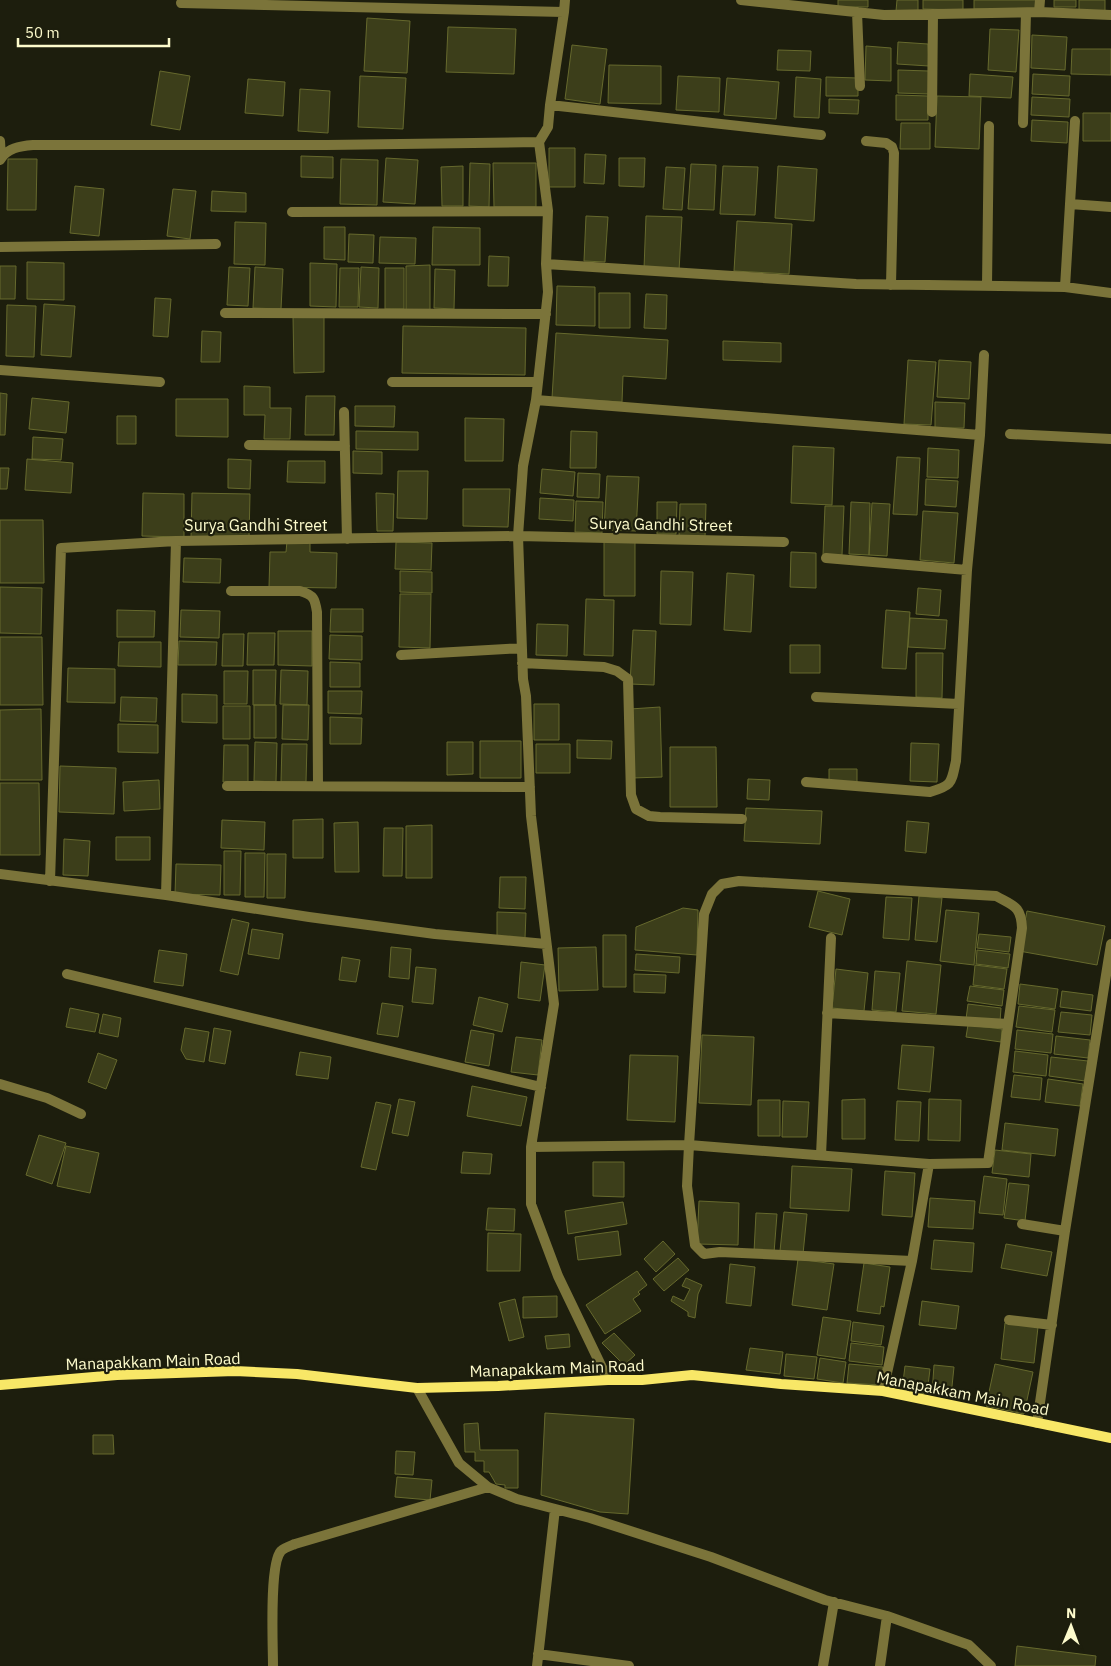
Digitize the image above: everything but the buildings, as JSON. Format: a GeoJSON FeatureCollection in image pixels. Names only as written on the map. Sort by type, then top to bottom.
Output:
{"type":"FeatureCollection","features":[{"type":"Feature","properties":{"kind":"main road","name":"Manapakkam Main Road"},"geometry":{"type":"LineString","coordinates":[[0,1385],[117,1375],[235,1371],[297,1374],[417,1388],[642,1380],[692,1375],[883,1391],[1111,1438]]}},
{"type":"Feature","properties":{"kind":"street"},"geometry":{"type":"LineString","coordinates":[[565,0],[548,127],[539,142],[548,211],[546,264],[548,292],[536,400],[523,466],[518,536],[522,663],[526,696],[531,816],[554,1004],[531,1147],[531,1204],[558,1276],[608,1380]]}},
{"type":"Feature","properties":{"kind":"street"},"geometry":{"type":"LineString","coordinates":[[741,0],[884,15],[1026,12],[1111,15]]}},
{"type":"Feature","properties":{"kind":"street"},"geometry":{"type":"LineString","coordinates":[[1039,12],[1040,0]]}},
{"type":"Feature","properties":{"kind":"street"},"geometry":{"type":"LineString","coordinates":[[181,3],[564,12]]}},
{"type":"Feature","properties":{"kind":"street"},"geometry":{"type":"LineString","coordinates":[[858,12],[860,86]]}},
{"type":"Feature","properties":{"kind":"street"},"geometry":{"type":"LineString","coordinates":[[1023,123],[1026,12]]}},
{"type":"Feature","properties":{"kind":"street"},"geometry":{"type":"LineString","coordinates":[[932,112],[933,14]]}},
{"type":"Feature","properties":{"kind":"street"},"geometry":{"type":"LineString","coordinates":[[550,105],[821,135]]}},
{"type":"Feature","properties":{"kind":"street"},"geometry":{"type":"LineString","coordinates":[[1065,287],[1074,121]]}},
{"type":"Feature","properties":{"kind":"street"},"geometry":{"type":"LineString","coordinates":[[987,286],[989,126]]}},
{"type":"Feature","properties":{"kind":"street"},"geometry":{"type":"LineString","coordinates":[[866,141],[886,143],[892,147],[894,153],[891,285]]}},
{"type":"Feature","properties":{"kind":"street"},"geometry":{"type":"LineString","coordinates":[[0,142],[1,159]]}},
{"type":"Feature","properties":{"kind":"street"},"geometry":{"type":"LineString","coordinates":[[1,159],[16,147],[33,145],[326,145],[539,142]]}},
{"type":"Feature","properties":{"kind":"street"},"geometry":{"type":"LineString","coordinates":[[1070,204],[1111,207]]}},
{"type":"Feature","properties":{"kind":"street"},"geometry":{"type":"LineString","coordinates":[[292,212],[548,211]]}},
{"type":"Feature","properties":{"kind":"street"},"geometry":{"type":"LineString","coordinates":[[0,246],[216,244]]}},
{"type":"Feature","properties":{"kind":"street"},"geometry":{"type":"LineString","coordinates":[[546,264],[856,284],[1065,287],[1111,293]]}},
{"type":"Feature","properties":{"kind":"street"},"geometry":{"type":"LineString","coordinates":[[225,313],[546,314]]}},
{"type":"Feature","properties":{"kind":"street"},"geometry":{"type":"LineString","coordinates":[[806,782],[930,792],[946,787],[952,778],[956,761],[967,570],[980,435],[984,355]]}},
{"type":"Feature","properties":{"kind":"street"},"geometry":{"type":"LineString","coordinates":[[0,370],[160,382]]}},
{"type":"Feature","properties":{"kind":"street"},"geometry":{"type":"LineString","coordinates":[[392,382],[538,382]]}},
{"type":"Feature","properties":{"kind":"street"},"geometry":{"type":"LineString","coordinates":[[536,400],[980,435]]}},
{"type":"Feature","properties":{"kind":"street"},"geometry":{"type":"LineString","coordinates":[[344,412],[347,539]]}},
{"type":"Feature","properties":{"kind":"street"},"geometry":{"type":"LineString","coordinates":[[1010,434],[1111,439]]}},
{"type":"Feature","properties":{"kind":"street"},"geometry":{"type":"LineString","coordinates":[[249,445],[344,446]]}},
{"type":"Feature","properties":{"kind":"street","name":"Surya Gandhi Street"},"geometry":{"type":"LineString","coordinates":[[50,881],[61,548],[176,541],[518,536],[784,542]]}},
{"type":"Feature","properties":{"kind":"street"},"geometry":{"type":"LineString","coordinates":[[166,895],[176,541]]}},
{"type":"Feature","properties":{"kind":"street"},"geometry":{"type":"LineString","coordinates":[[826,558],[967,570]]}},
{"type":"Feature","properties":{"kind":"street"},"geometry":{"type":"LineString","coordinates":[[231,591],[300,591],[309,593],[315,600],[317,612],[318,786]]}},
{"type":"Feature","properties":{"kind":"street"},"geometry":{"type":"LineString","coordinates":[[402,654],[522,648]]}},
{"type":"Feature","properties":{"kind":"street"},"geometry":{"type":"LineString","coordinates":[[522,663],[604,668],[616,671],[628,678],[631,795],[636,809],[649,816],[742,819]]}},
{"type":"Feature","properties":{"kind":"street"},"geometry":{"type":"LineString","coordinates":[[816,696],[959,704]]}},
{"type":"Feature","properties":{"kind":"street"},"geometry":{"type":"LineString","coordinates":[[227,786],[530,787]]}},
{"type":"Feature","properties":{"kind":"street"},"geometry":{"type":"LineString","coordinates":[[0,874],[166,895],[435,934],[546,944]]}},
{"type":"Feature","properties":{"kind":"street"},"geometry":{"type":"LineString","coordinates":[[531,1147],[689,1145],[929,1164],[988,1163],[1022,928],[1021,915],[1013,906],[996,896],[739,881],[722,884],[712,894],[704,914],[689,1145],[687,1186],[694,1246],[704,1254],[720,1252],[912,1261]]}},
{"type":"Feature","properties":{"kind":"street"},"geometry":{"type":"LineString","coordinates":[[821,1155],[830,938]]}},
{"type":"Feature","properties":{"kind":"street"},"geometry":{"type":"LineString","coordinates":[[1037,1423],[1065,1231],[1111,944]]}},
{"type":"Feature","properties":{"kind":"street"},"geometry":{"type":"LineString","coordinates":[[67,974],[540,1087]]}},
{"type":"Feature","properties":{"kind":"street"},"geometry":{"type":"LineString","coordinates":[[827,1013],[1008,1024]]}},
{"type":"Feature","properties":{"kind":"street"},"geometry":{"type":"LineString","coordinates":[[0,1084],[47,1098],[80,1114]]}},
{"type":"Feature","properties":{"kind":"street"},"geometry":{"type":"LineString","coordinates":[[883,1391],[912,1261],[929,1164]]}},
{"type":"Feature","properties":{"kind":"street"},"geometry":{"type":"LineString","coordinates":[[1022,1224],[1065,1231]]}},
{"type":"Feature","properties":{"kind":"street"},"geometry":{"type":"LineString","coordinates":[[1009,1320],[1052,1325]]}},
{"type":"Feature","properties":{"kind":"street"},"geometry":{"type":"LineString","coordinates":[[417,1388],[459,1463],[488,1487],[517,1499],[590,1518],[711,1557],[834,1602],[887,1616],[969,1645],[991,1666]]}},
{"type":"Feature","properties":{"kind":"street"},"geometry":{"type":"LineString","coordinates":[[273,1666],[274,1581],[277,1559],[281,1550],[295,1544],[488,1487]]}},
{"type":"Feature","properties":{"kind":"street"},"geometry":{"type":"LineString","coordinates":[[537,1666],[555,1509]]}},
{"type":"Feature","properties":{"kind":"street"},"geometry":{"type":"LineString","coordinates":[[824,1666],[834,1602]]}},
{"type":"Feature","properties":{"kind":"street"},"geometry":{"type":"LineString","coordinates":[[880,1666],[887,1616]]}},
{"type":"Feature","properties":{"kind":"street"},"geometry":{"type":"LineString","coordinates":[[538,1654],[629,1666]]}}]}
